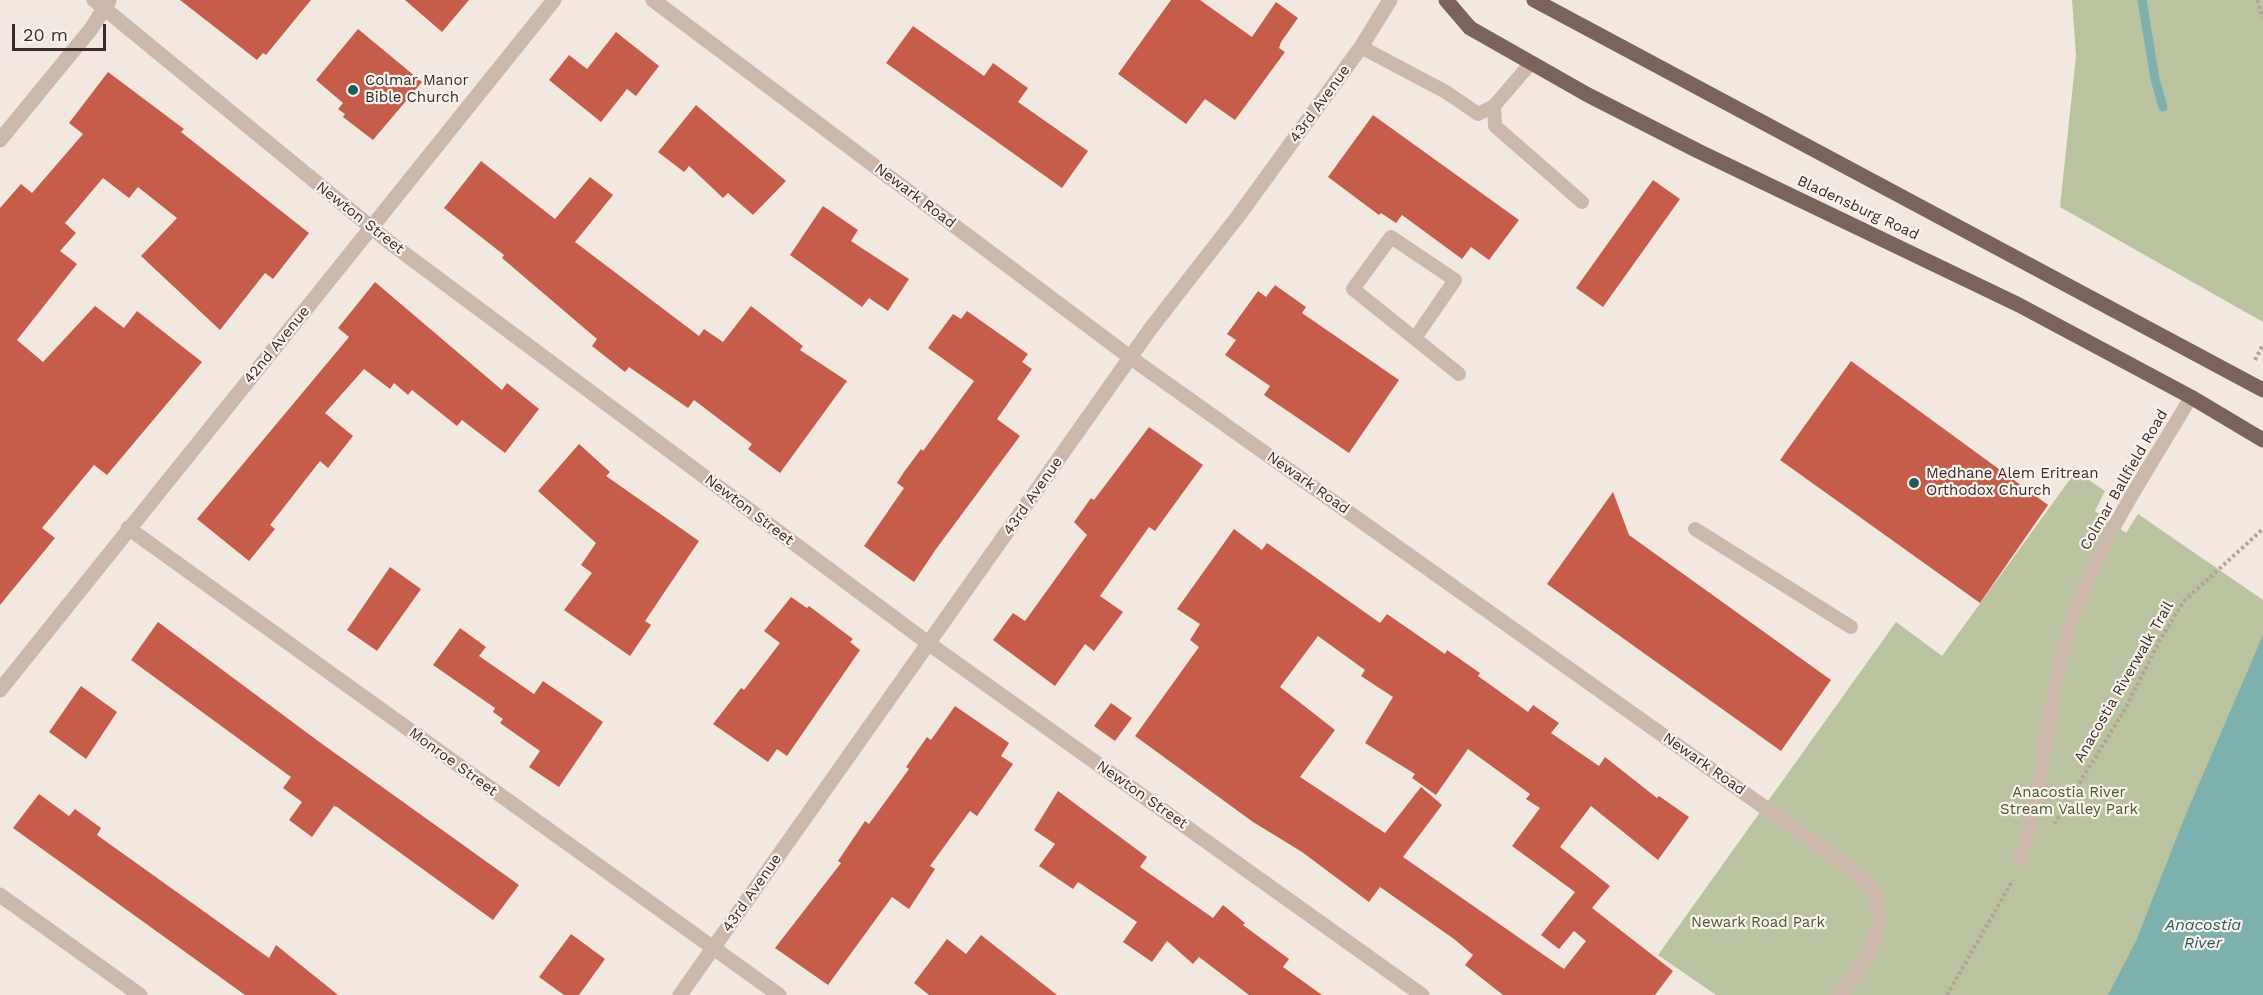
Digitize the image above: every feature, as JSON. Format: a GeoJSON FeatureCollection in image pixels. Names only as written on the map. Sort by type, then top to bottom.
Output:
{"type":"FeatureCollection","features":[{"type":"Feature","properties":{"kind":"main road","name":"Bladensburg Road"},"geometry":{"type":"LineString","coordinates":[[1446,0],[1470,28],[1532,63],[1698,151],[2019,305],[2191,397],[2263,440]]}},
{"type":"Feature","properties":{"kind":"main road","name":"Bladensburg Road"},"geometry":{"type":"LineString","coordinates":[[1534,0],[2263,390]]}},
{"type":"Feature","properties":{"kind":"street","name":"42nd Avenue"},"geometry":{"type":"LineString","coordinates":[[0,690],[554,0]]}},
{"type":"Feature","properties":{"kind":"street","name":"Newark Road"},"geometry":{"type":"LineString","coordinates":[[653,0],[1131,358],[1850,868],[1870,886],[1879,909],[1878,934],[1870,952],[1840,995]]}},
{"type":"Feature","properties":{"kind":"street","name":"43rd Avenue"},"geometry":{"type":"LineString","coordinates":[[680,995],[1131,358],[1361,47],[1390,0]]}},
{"type":"Feature","properties":{"kind":"street","name":"Newton Street"},"geometry":{"type":"LineString","coordinates":[[102,3],[370,228],[928,644],[1422,995]]}},
{"type":"Feature","properties":{"kind":"street"},"geometry":{"type":"LineString","coordinates":[[0,140],[91,29],[102,3]]}},
{"type":"Feature","properties":{"kind":"street","name":"Monroe Street"},"geometry":{"type":"LineString","coordinates":[[128,528],[779,995]]}},
{"type":"Feature","properties":{"kind":"street"},"geometry":{"type":"LineString","coordinates":[[0,895],[140,995]]}},
{"type":"Feature","properties":{"kind":"lane"},"geometry":{"type":"LineString","coordinates":[[1361,47],[1446,92],[1478,114],[1494,106],[1532,63]]}},
{"type":"Feature","properties":{"kind":"lane"},"geometry":{"type":"LineString","coordinates":[[1494,106],[1495,126],[1582,202]]}},
{"type":"Feature","properties":{"kind":"lane"},"geometry":{"type":"LineString","coordinates":[[1415,338],[1455,280],[1391,237],[1353,289],[1459,374]]}},
{"type":"Feature","properties":{"kind":"lane","name":"Colmar Ballfield Road"},"geometry":{"type":"LineString","coordinates":[[2020,860],[2034,818],[2057,675],[2070,626],[2089,576],[2117,520],[2191,397]]}},
{"type":"Feature","properties":{"kind":"lane"},"geometry":{"type":"LineString","coordinates":[[1695,529],[1851,627]]}},
{"type":"Feature","properties":{"kind":"path"},"geometry":{"type":"LineString","coordinates":[[2257,0],[2263,18]]}},
{"type":"Feature","properties":{"kind":"path","name":"Anacostia Riverwalk Trail"},"geometry":{"type":"LineString","coordinates":[[2050,827],[2124,711],[2159,642],[2184,601],[2263,529]]}},
{"type":"Feature","properties":{"kind":"path"},"geometry":{"type":"LineString","coordinates":[[1947,995],[2009,890]]}},
{"type":"Feature","properties":{"kind":"green space"},"geometry":{"type":"Polygon","coordinates":[[[2072,0],[2263,0],[2263,322],[2060,207],[2076,56],[2072,0]]]}},
{"type":"Feature","properties":{"kind":"green space","name":"Anacostia River Stream Valley Park"},"geometry":{"type":"Polygon","coordinates":[[[2076,471],[2105,491],[2095,511],[2126,533],[2138,514],[2263,600],[2263,995],[1716,995],[1658,955],[1896,622],[1942,656],[2076,471]]]}},
{"type":"Feature","properties":{"kind":"water","name":"Anacostia River"},"geometry":{"type":"Polygon","coordinates":[[[2263,635],[2263,995],[2108,995],[2136,941],[2186,814],[2263,635]]]}},
{"type":"Feature","properties":{"kind":"building"},"geometry":{"type":"Polygon","coordinates":[[[180,0],[311,0],[266,55],[263,53],[257,60],[180,0]]]}},
{"type":"Feature","properties":{"kind":"building"},"geometry":{"type":"Polygon","coordinates":[[[405,0],[469,0],[442,32],[405,0]]]}},
{"type":"Feature","properties":{"kind":"building"},"geometry":{"type":"Polygon","coordinates":[[[1171,0],[1200,0],[1252,37],[1276,2],[1298,18],[1281,42],[1279,48],[1285,52],[1235,120],[1205,99],[1186,124],[1118,74],[1171,0]]]}},
{"type":"Feature","properties":{"kind":"building"},"geometry":{"type":"Polygon","coordinates":[[[913,26],[984,76],[993,63],[1028,88],[1018,102],[1088,151],[1062,188],[886,63],[913,26]]]}},
{"type":"Feature","properties":{"kind":"building"},"geometry":{"type":"Polygon","coordinates":[[[358,29],[422,82],[373,140],[343,117],[345,114],[338,109],[343,103],[316,80],[358,29]]]}},
{"type":"Feature","properties":{"kind":"building"},"geometry":{"type":"Polygon","coordinates":[[[616,32],[659,66],[636,96],[627,89],[601,122],[549,80],[569,55],[587,69],[616,32]]]}},
{"type":"Feature","properties":{"kind":"building"},"geometry":{"type":"Polygon","coordinates":[[[108,72],[184,129],[181,132],[309,233],[273,279],[265,273],[220,330],[141,256],[177,218],[138,187],[129,198],[103,178],[65,223],[76,233],[60,251],[77,264],[17,340],[43,362],[95,306],[124,328],[137,311],[202,362],[107,475],[94,465],[42,528],[55,538],[0,605],[0,208],[21,184],[32,193],[83,134],[69,123],[108,72]]]}},
{"type":"Feature","properties":{"kind":"building"},"geometry":{"type":"Polygon","coordinates":[[[696,105],[786,181],[753,215],[728,193],[723,198],[689,166],[684,172],[658,152],[696,105]]]}},
{"type":"Feature","properties":{"kind":"building"},"geometry":{"type":"Polygon","coordinates":[[[1373,115],[1519,220],[1489,260],[1471,247],[1462,259],[1402,215],[1396,223],[1381,213],[1379,215],[1328,177],[1373,115]]]}},
{"type":"Feature","properties":{"kind":"building"},"geometry":{"type":"Polygon","coordinates":[[[481,161],[555,219],[590,177],[613,195],[575,242],[699,336],[704,329],[723,342],[751,306],[803,346],[800,350],[847,381],[780,473],[748,449],[752,444],[694,400],[688,408],[629,367],[625,372],[592,346],[597,339],[502,258],[504,255],[444,208],[481,161]]]}},
{"type":"Feature","properties":{"kind":"building"},"geometry":{"type":"Polygon","coordinates":[[[1653,180],[1680,199],[1603,307],[1576,288],[1653,180]]]}},
{"type":"Feature","properties":{"kind":"building"},"geometry":{"type":"Polygon","coordinates":[[[823,206],[858,230],[851,241],[909,279],[888,311],[869,298],[862,307],[790,255],[823,206]]]}},
{"type":"Feature","properties":{"kind":"building"},"geometry":{"type":"Polygon","coordinates":[[[375,282],[502,390],[507,383],[539,409],[505,453],[462,420],[457,426],[412,390],[408,395],[394,383],[390,389],[364,369],[325,413],[353,436],[328,468],[320,461],[270,525],[275,529],[249,561],[197,519],[349,337],[338,328],[375,282]]]}},
{"type":"Feature","properties":{"kind":"building"},"geometry":{"type":"Polygon","coordinates":[[[1275,285],[1306,307],[1302,313],[1399,380],[1349,453],[1264,395],[1270,386],[1225,355],[1236,340],[1227,334],[1258,291],[1266,297],[1275,285]]]}},
{"type":"Feature","properties":{"kind":"building"},"geometry":{"type":"Polygon","coordinates":[[[967,311],[1028,354],[1022,362],[1032,369],[997,419],[1020,436],[914,582],[864,546],[904,488],[897,483],[904,472],[921,449],[923,451],[974,381],[928,348],[953,314],[961,319],[967,311]]]}},
{"type":"Feature","properties":{"kind":"building","name":"Medhane Alem Eritrean Orthodox Church"},"geometry":{"type":"Polygon","coordinates":[[[1851,361],[2048,505],[1980,603],[1780,460],[1851,361]]]}},
{"type":"Feature","properties":{"kind":"building"},"geometry":{"type":"Polygon","coordinates":[[[1149,427],[1203,465],[1155,531],[1149,527],[1100,596],[1123,612],[1094,651],[1085,644],[1055,686],[993,640],[1013,613],[1025,621],[1087,535],[1074,522],[1091,498],[1094,500],[1149,427]]]}},
{"type":"Feature","properties":{"kind":"building"},"geometry":{"type":"Polygon","coordinates":[[[579,444],[610,472],[606,476],[699,541],[645,621],[651,625],[630,656],[564,610],[592,573],[581,565],[596,543],[538,491],[579,444]]]}},
{"type":"Feature","properties":{"kind":"building"},"geometry":{"type":"Polygon","coordinates":[[[1613,492],[1629,535],[1831,680],[1781,751],[1547,584],[1613,492]]]}},
{"type":"Feature","properties":{"kind":"building"},"geometry":{"type":"Polygon","coordinates":[[[1234,529],[1262,550],[1267,543],[1380,623],[1387,614],[1445,654],[1447,650],[1480,673],[1478,676],[1528,712],[1533,705],[1559,723],[1551,733],[1599,766],[1605,757],[1657,798],[1659,796],[1689,817],[1658,860],[1591,806],[1560,847],[1610,886],[1592,908],[1673,971],[1655,995],[1503,995],[1465,965],[1473,955],[1454,939],[1380,887],[1369,902],[1302,852],[1253,822],[1135,736],[1199,647],[1190,640],[1200,624],[1177,609],[1234,529]],[[1318,636],[1280,687],[1335,730],[1300,777],[1385,833],[1421,787],[1442,805],[1403,857],[1564,969],[1586,941],[1574,931],[1559,949],[1541,935],[1575,892],[1512,846],[1540,808],[1526,799],[1530,794],[1468,749],[1436,795],[1412,778],[1415,774],[1365,743],[1393,697],[1361,676],[1365,670],[1318,636]]]}},
{"type":"Feature","properties":{"kind":"building"},"geometry":{"type":"Polygon","coordinates":[[[390,567],[421,589],[377,651],[347,630],[390,567]]]}},
{"type":"Feature","properties":{"kind":"building"},"geometry":{"type":"Polygon","coordinates":[[[791,597],[807,608],[809,606],[853,639],[850,642],[860,650],[787,756],[777,749],[768,762],[713,724],[741,688],[744,690],[780,643],[764,631],[791,597]]]}},
{"type":"Feature","properties":{"kind":"building"},"geometry":{"type":"Polygon","coordinates":[[[158,622],[318,741],[519,885],[493,920],[337,807],[334,806],[312,837],[289,820],[302,802],[283,788],[291,777],[131,660],[158,622]]]}},
{"type":"Feature","properties":{"kind":"building"},"geometry":{"type":"Polygon","coordinates":[[[460,628],[486,647],[479,656],[534,694],[543,681],[603,722],[559,787],[529,767],[540,751],[500,723],[503,719],[493,712],[495,708],[433,665],[460,628]]]}},
{"type":"Feature","properties":{"kind":"building"},"geometry":{"type":"Polygon","coordinates":[[[81,686],[117,712],[86,759],[49,732],[81,686]]]}},
{"type":"Feature","properties":{"kind":"building"},"geometry":{"type":"Polygon","coordinates":[[[1111,703],[1132,718],[1115,741],[1094,726],[1111,703]]]}},
{"type":"Feature","properties":{"kind":"building"},"geometry":{"type":"Polygon","coordinates":[[[955,706],[1009,743],[1001,756],[1013,764],[977,816],[970,811],[930,866],[935,869],[909,909],[892,897],[828,985],[775,948],[841,863],[838,861],[865,821],[869,824],[909,769],[906,767],[927,737],[931,740],[955,706]]]}},
{"type":"Feature","properties":{"kind":"building"},"geometry":{"type":"Polygon","coordinates":[[[1058,791],[1147,857],[1140,867],[1213,918],[1223,905],[1245,923],[1243,925],[1289,959],[1283,967],[1322,995],[1249,995],[1199,957],[1193,964],[1167,941],[1152,962],[1123,942],[1137,922],[1078,882],[1073,889],[1039,866],[1055,844],[1034,830],[1058,791]]]}},
{"type":"Feature","properties":{"kind":"building"},"geometry":{"type":"Polygon","coordinates":[[[39,794],[69,816],[75,809],[101,828],[97,835],[269,958],[276,945],[338,995],[245,995],[13,828],[39,794]]]}},
{"type":"Feature","properties":{"kind":"building"},"geometry":{"type":"Polygon","coordinates":[[[571,934],[605,959],[579,995],[564,995],[539,977],[571,934]]]}},
{"type":"Feature","properties":{"kind":"building"},"geometry":{"type":"Polygon","coordinates":[[[981,935],[1057,995],[929,995],[914,983],[947,939],[966,954],[981,935]]]}},
{"type":"Feature","properties":{"kind":"waterway"},"geometry":{"type":"LineString","coordinates":[[2142,0],[2155,79],[2163,107]]}},
{"type":"Feature","properties":{"kind":"place","name":"Colmar Manor Bible Church"},"geometry":{"type":"Point","coordinates":[353,90]}},
{"type":"Feature","properties":{"kind":"place","name":"Medhane Alem Eritrean Orthodox Church"},"geometry":{"type":"Point","coordinates":[1914,483]}},
{"type":"Feature","properties":{"kind":"park label","name":"Newark Road Park"},"geometry":{"type":"Point","coordinates":[1758,923]}}]}
